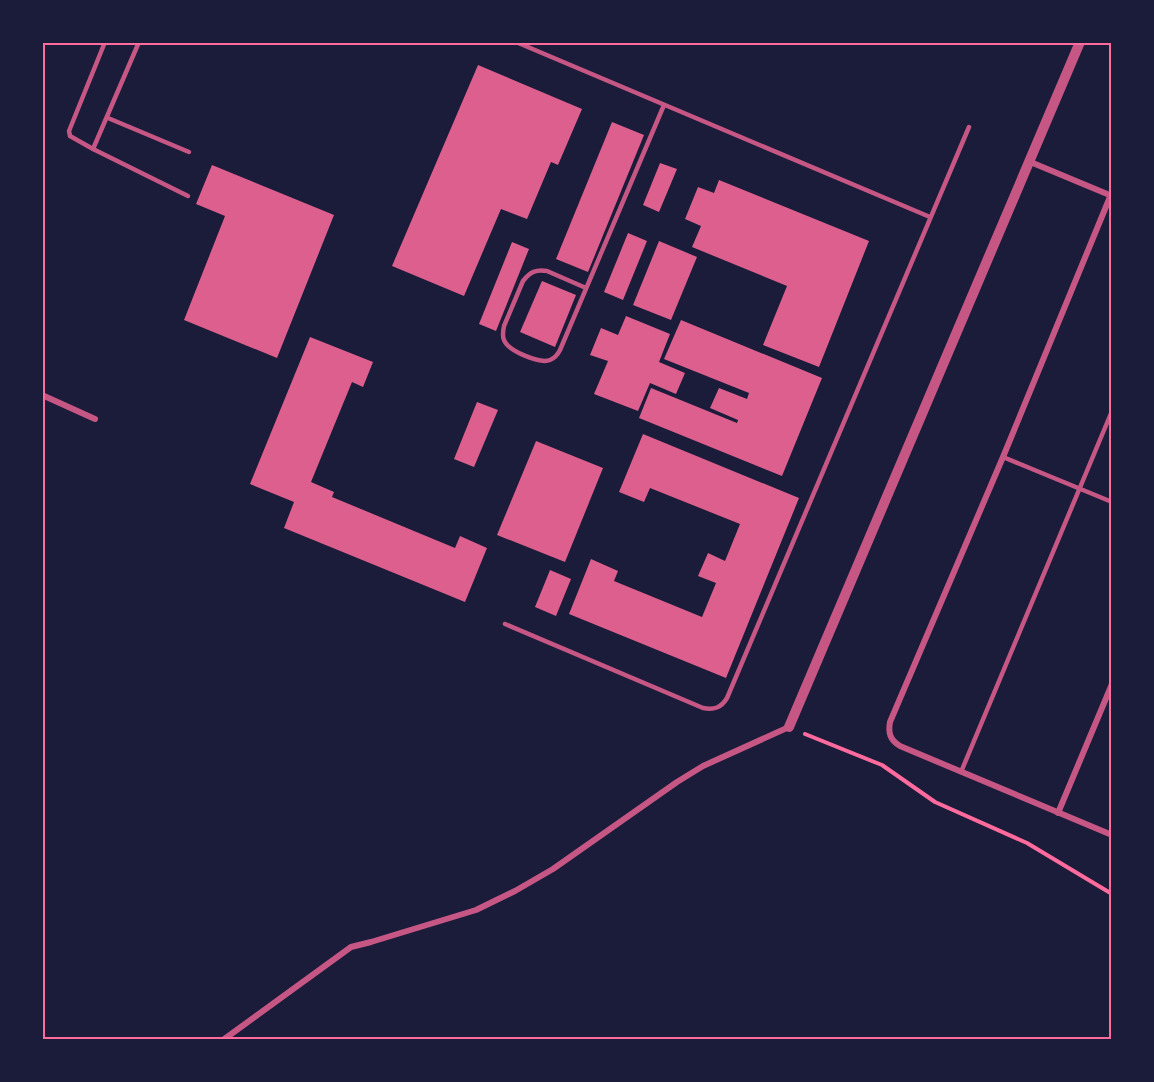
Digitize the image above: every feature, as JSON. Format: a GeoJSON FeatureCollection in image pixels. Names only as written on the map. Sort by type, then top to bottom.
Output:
{"type":"FeatureCollection","features":[{"type":"Feature","properties":{"kind":"street"},"geometry":{"type":"LineString","coordinates":[[223,1040],[351,947],[476,910],[515,891],[553,869],[702,766],[789,727],[1080,42]]}},
{"type":"Feature","properties":{"kind":"street"},"geometry":{"type":"LineString","coordinates":[[1028,161],[1112,195],[889,729],[890,736],[900,746],[1112,835]]}},
{"type":"Feature","properties":{"kind":"street"},"geometry":{"type":"LineString","coordinates":[[42,395],[95,419]]}},
{"type":"Feature","properties":{"kind":"street"},"geometry":{"type":"LineString","coordinates":[[1058,813],[1112,684]]}},
{"type":"Feature","properties":{"kind":"lane"},"geometry":{"type":"LineString","coordinates":[[105,42],[69,131],[70,136],[188,196]]}},
{"type":"Feature","properties":{"kind":"lane"},"geometry":{"type":"LineString","coordinates":[[93,149],[139,42]]}},
{"type":"Feature","properties":{"kind":"lane"},"geometry":{"type":"LineString","coordinates":[[516,42],[930,217]]}},
{"type":"Feature","properties":{"kind":"lane"},"geometry":{"type":"LineString","coordinates":[[586,288],[547,271],[533,271],[527,275],[502,333],[508,346],[543,362],[556,356],[560,350],[664,105]]}},
{"type":"Feature","properties":{"kind":"lane"},"geometry":{"type":"LineString","coordinates":[[108,118],[189,152]]}},
{"type":"Feature","properties":{"kind":"lane"},"geometry":{"type":"LineString","coordinates":[[505,624],[703,708],[717,708],[723,704],[969,127]]}},
{"type":"Feature","properties":{"kind":"lane"},"geometry":{"type":"LineString","coordinates":[[961,772],[1112,411]]}},
{"type":"Feature","properties":{"kind":"lane"},"geometry":{"type":"LineString","coordinates":[[1004,457],[1112,502]]}},
{"type":"Feature","properties":{"kind":"path"},"geometry":{"type":"LineString","coordinates":[[789,727],[882,765],[935,802],[1027,843],[1112,894]]}},
{"type":"Feature","properties":{"kind":"building"},"geometry":{"type":"Polygon","coordinates":[[[478,65],[582,109],[558,165],[551,162],[527,219],[501,209],[464,296],[392,266],[478,65]]]}},
{"type":"Feature","properties":{"kind":"building"},"geometry":{"type":"Polygon","coordinates":[[[612,122],[644,135],[588,272],[556,259],[612,122]]]}},
{"type":"Feature","properties":{"kind":"building"},"geometry":{"type":"Polygon","coordinates":[[[660,163],[677,169],[659,212],[643,205],[660,163]]]}},
{"type":"Feature","properties":{"kind":"building"},"geometry":{"type":"Polygon","coordinates":[[[212,165],[334,215],[277,358],[184,320],[225,216],[196,204],[212,165]]]}},
{"type":"Feature","properties":{"kind":"building"},"geometry":{"type":"Polygon","coordinates":[[[719,180],[869,241],[819,367],[763,345],[787,286],[692,247],[701,226],[685,219],[698,187],[714,193],[719,180]]]}},
{"type":"Feature","properties":{"kind":"building"},"geometry":{"type":"Polygon","coordinates":[[[628,233],[647,241],[623,300],[604,292],[628,233]]]}},
{"type":"Feature","properties":{"kind":"building"},"geometry":{"type":"Polygon","coordinates":[[[659,241],[697,257],[671,320],[633,305],[659,241]]]}},
{"type":"Feature","properties":{"kind":"building"},"geometry":{"type":"Polygon","coordinates":[[[512,242],[529,249],[496,331],[479,324],[512,242]]]}},
{"type":"Feature","properties":{"kind":"building"},"geometry":{"type":"Polygon","coordinates":[[[542,281],[576,295],[555,347],[520,332],[542,281]]]}},
{"type":"Feature","properties":{"kind":"building"},"geometry":{"type":"Polygon","coordinates":[[[626,316],[670,334],[659,362],[685,373],[676,394],[650,383],[638,411],[594,394],[608,361],[590,355],[601,328],[618,335],[626,316]]]}},
{"type":"Feature","properties":{"kind":"building"},"geometry":{"type":"Polygon","coordinates":[[[681,320],[822,378],[782,476],[639,418],[651,388],[737,423],[738,420],[710,408],[719,388],[747,399],[749,393],[664,359],[681,320]]]}},
{"type":"Feature","properties":{"kind":"building"},"geometry":{"type":"Polygon","coordinates":[[[310,337],[373,362],[363,387],[352,382],[311,482],[334,492],[332,497],[455,548],[460,536],[487,548],[465,602],[284,528],[294,502],[250,484],[310,337]]]}},
{"type":"Feature","properties":{"kind":"building"},"geometry":{"type":"Polygon","coordinates":[[[477,402],[498,410],[474,467],[454,459],[477,402]]]}},
{"type":"Feature","properties":{"kind":"building"},"geometry":{"type":"Polygon","coordinates":[[[643,434],[799,498],[726,678],[569,614],[591,559],[618,571],[614,581],[702,617],[716,583],[698,576],[708,553],[725,561],[740,524],[650,488],[644,502],[619,492],[643,434]]]}},
{"type":"Feature","properties":{"kind":"building"},"geometry":{"type":"Polygon","coordinates":[[[536,441],[603,468],[565,562],[497,535],[536,441]]]}},
{"type":"Feature","properties":{"kind":"building"},"geometry":{"type":"Polygon","coordinates":[[[550,570],[571,579],[556,616],[535,607],[550,570]]]}}]}
